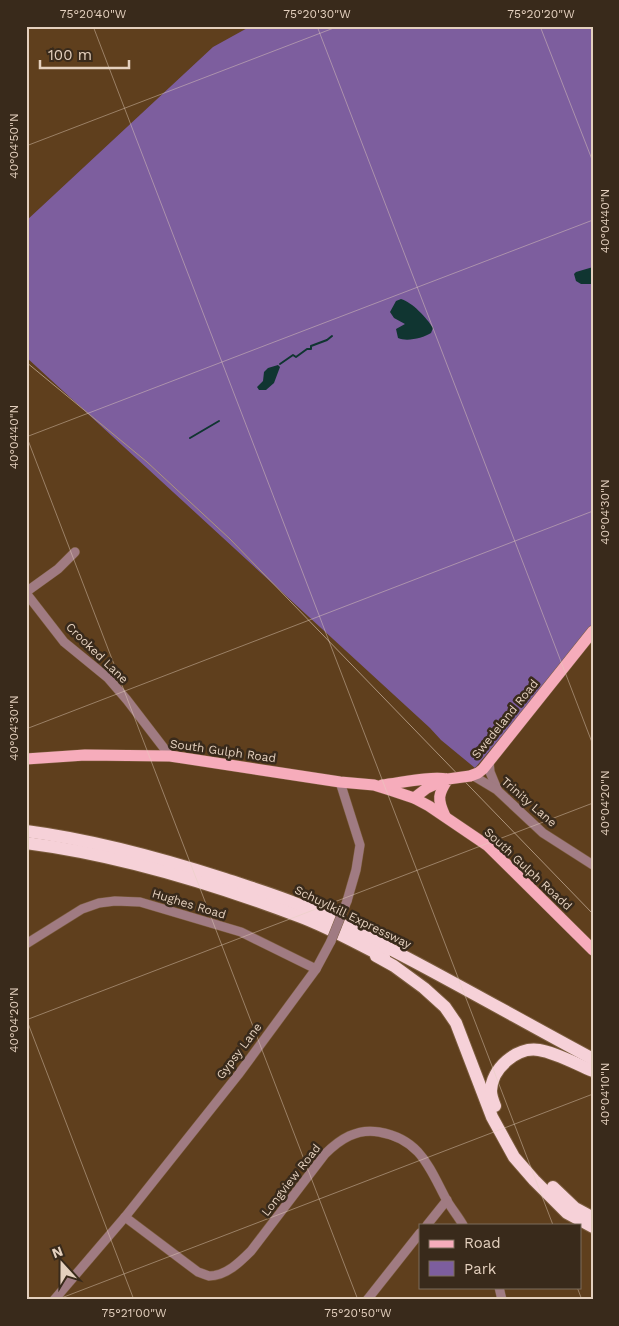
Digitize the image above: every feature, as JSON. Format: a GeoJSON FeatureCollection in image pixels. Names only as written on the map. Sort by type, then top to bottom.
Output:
{"type":"FeatureCollection","features":[{"type":"Feature","properties":{"kind":"highway"},"geometry":{"type":"LineString","coordinates":[[26,826],[54,835]]}},
{"type":"Feature","properties":{"kind":"highway","name":"Schuylkill Expressway"},"geometry":{"type":"LineString","coordinates":[[26,831],[128,850],[274,895],[313,911],[413,962],[593,1059]]}},
{"type":"Feature","properties":{"kind":"highway","name":"Schuylkill Expressway"},"geometry":{"type":"LineString","coordinates":[[26,843],[114,859],[184,877],[300,916],[435,982],[593,1067]]}},
{"type":"Feature","properties":{"kind":"highway"},"geometry":{"type":"LineString","coordinates":[[346,938],[394,966],[424,988],[445,1007],[456,1024],[492,1117],[514,1157],[567,1213],[593,1227]]}},
{"type":"Feature","properties":{"kind":"highway"},"geometry":{"type":"LineString","coordinates":[[593,1071],[544,1051],[528,1050],[516,1054],[503,1064],[493,1078],[490,1092],[496,1113],[519,1155],[575,1208],[593,1218]]}},
{"type":"Feature","properties":{"kind":"main road","name":"Swedeland Road"},"geometry":{"type":"LineString","coordinates":[[414,798],[427,788],[448,779],[471,776],[478,773],[593,631]]}},
{"type":"Feature","properties":{"kind":"main road","name":"South Gulph Road"},"geometry":{"type":"LineString","coordinates":[[26,759],[85,755],[170,756],[340,782],[374,785],[414,798]]}},
{"type":"Feature","properties":{"kind":"main road"},"geometry":{"type":"LineString","coordinates":[[374,785],[426,780],[437,777],[448,779],[439,799],[445,816]]}},
{"type":"Feature","properties":{"kind":"main road"},"geometry":{"type":"LineString","coordinates":[[414,798],[417,788],[426,780]]}},
{"type":"Feature","properties":{"kind":"main road","name":"South Gulph Roadd"},"geometry":{"type":"LineString","coordinates":[[414,798],[445,816],[488,846],[593,950]]}},
{"type":"Feature","properties":{"kind":"street"},"geometry":{"type":"LineString","coordinates":[[26,592],[58,569],[75,552]]}},
{"type":"Feature","properties":{"kind":"street","name":"Crooked Lane"},"geometry":{"type":"LineString","coordinates":[[26,592],[64,642],[108,678],[128,700],[170,756]]}},
{"type":"Feature","properties":{"kind":"street"},"geometry":{"type":"LineString","coordinates":[[489,761],[490,772],[497,790]]}},
{"type":"Feature","properties":{"kind":"street","name":"Trinity Lane"},"geometry":{"type":"LineString","coordinates":[[471,776],[497,790],[543,833],[593,865]]}},
{"type":"Feature","properties":{"kind":"street","name":"Gypsy Lane"},"geometry":{"type":"LineString","coordinates":[[54,1300],[124,1217],[238,1075],[316,969],[331,941],[347,901],[356,870],[360,845],[340,782]]}},
{"type":"Feature","properties":{"kind":"street","name":"Hughes Road"},"geometry":{"type":"LineString","coordinates":[[26,944],[82,909],[99,903],[116,901],[140,902],[241,932],[316,969]]}},
{"type":"Feature","properties":{"kind":"street","name":"Longview Road"},"geometry":{"type":"LineString","coordinates":[[124,1217],[198,1272],[209,1276],[224,1272],[238,1264],[251,1251],[325,1154],[355,1133],[376,1131],[400,1137],[415,1148],[429,1166],[462,1224]]}},
{"type":"Feature","properties":{"kind":"street"},"geometry":{"type":"LineString","coordinates":[[428,1224],[447,1200]]}},
{"type":"Feature","properties":{"kind":"street"},"geometry":{"type":"LineString","coordinates":[[367,1300],[419,1234]]}},
{"type":"Feature","properties":{"kind":"green space"},"geometry":{"type":"Polygon","coordinates":[[[251,26],[593,26],[593,628],[475,768],[441,740],[26,357],[26,221],[213,47],[251,26]]]}},
{"type":"Feature","properties":{"kind":"water"},"geometry":{"type":"Polygon","coordinates":[[[593,267],[593,284],[581,284],[576,281],[574,274],[576,272],[593,267]]]}},
{"type":"Feature","properties":{"kind":"water"},"geometry":{"type":"Polygon","coordinates":[[[401,299],[410,303],[423,315],[433,328],[431,333],[415,339],[406,340],[398,338],[396,329],[405,324],[394,318],[390,312],[396,301],[401,299]]]}},
{"type":"Feature","properties":{"kind":"water"},"geometry":{"type":"Polygon","coordinates":[[[278,365],[280,367],[274,383],[266,390],[259,390],[257,387],[263,381],[264,372],[268,368],[278,365]]]}},
{"type":"Feature","properties":{"kind":"waterway"},"geometry":{"type":"LineString","coordinates":[[280,364],[293,355],[296,357],[307,349],[311,349],[311,346],[332,336]]}},
{"type":"Feature","properties":{"kind":"waterway"},"geometry":{"type":"LineString","coordinates":[[190,438],[219,421]]}},
{"type":"Feature","properties":{"kind":"tram line"},"geometry":{"type":"LineString","coordinates":[[26,362],[147,462],[230,539],[593,914]]}}]}
